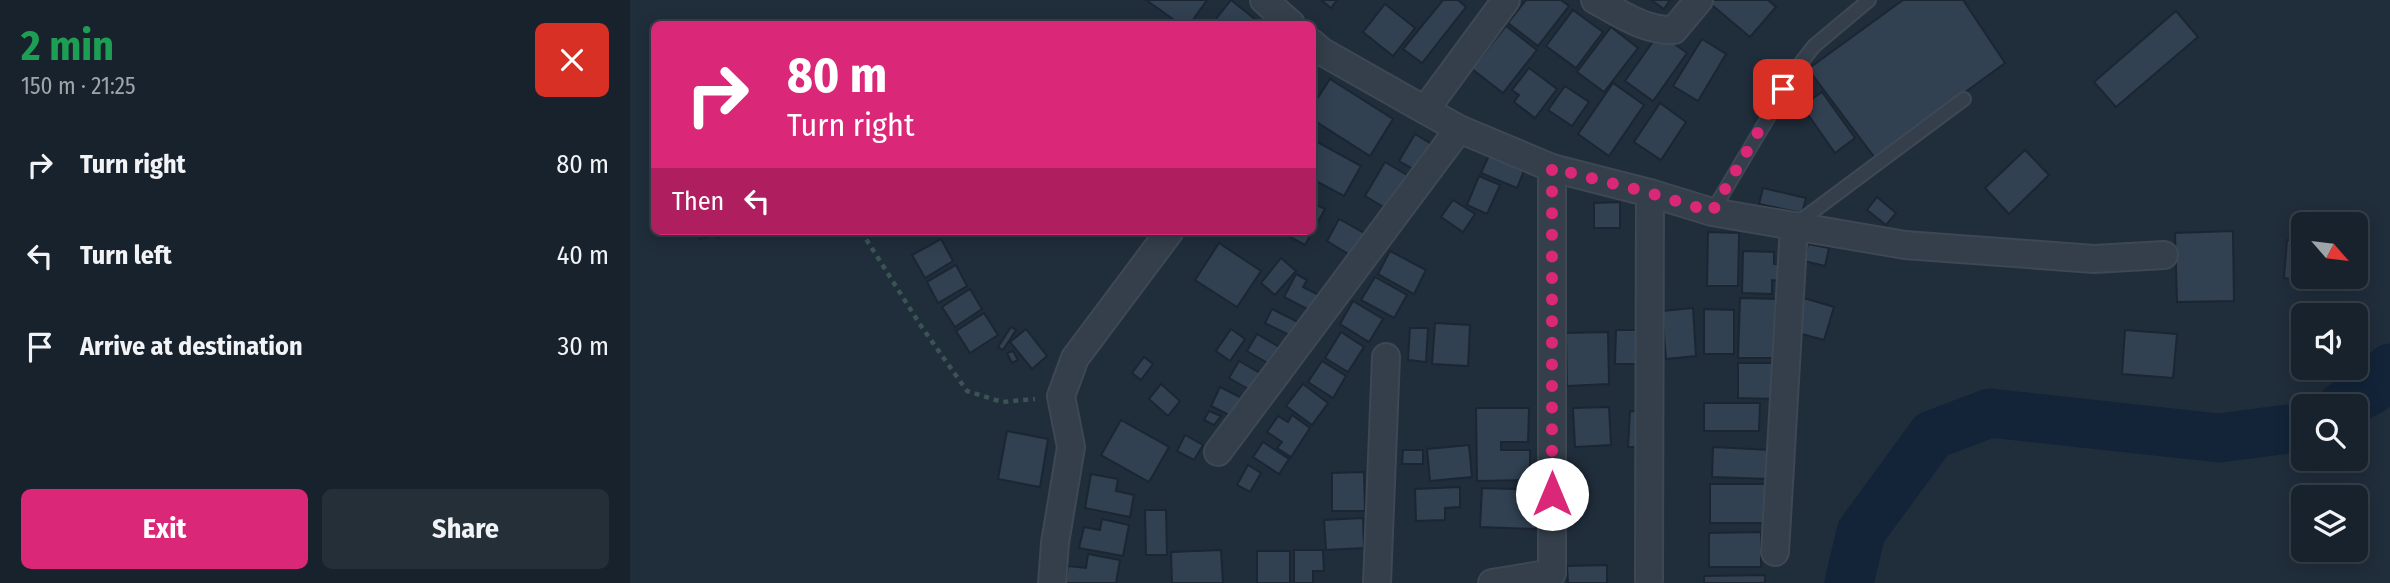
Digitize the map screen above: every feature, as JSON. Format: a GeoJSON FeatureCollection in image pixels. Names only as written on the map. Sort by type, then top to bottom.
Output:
{"type":"FeatureCollection","features":[{"type":"Feature","properties":{"kind":"street"},"geometry":{"type":"LineString","coordinates":[[1264,0],[1288,21]]}},
{"type":"Feature","properties":{"kind":"street"},"geometry":{"type":"LineString","coordinates":[[1425,110],[1506,0]]}},
{"type":"Feature","properties":{"kind":"street"},"geometry":{"type":"LineString","coordinates":[[1595,0],[1643,26],[1662,30],[1674,30],[1699,0]]}},
{"type":"Feature","properties":{"kind":"street"},"geometry":{"type":"LineString","coordinates":[[1316,53],[1459,129],[1552,168],[1712,212],[1905,245],[2094,259],[2164,255]]}},
{"type":"Feature","properties":{"kind":"street"},"geometry":{"type":"LineString","coordinates":[[1218,452],[1459,129]]}},
{"type":"Feature","properties":{"kind":"street"},"geometry":{"type":"LineString","coordinates":[[1492,583],[1551,578],[1552,168]]}},
{"type":"Feature","properties":{"kind":"street"},"geometry":{"type":"LineString","coordinates":[[1648,580],[1650,193]]}},
{"type":"Feature","properties":{"kind":"street"},"geometry":{"type":"LineString","coordinates":[[1775,552],[1794,226]]}},
{"type":"Feature","properties":{"kind":"street"},"geometry":{"type":"LineString","coordinates":[[1052,583],[1055,543],[1072,447],[1061,396],[1075,358],[1167,235]]}},
{"type":"Feature","properties":{"kind":"street"},"geometry":{"type":"LineString","coordinates":[[1377,583],[1386,357]]}},
{"type":"Feature","properties":{"kind":"lane"},"geometry":{"type":"LineString","coordinates":[[1712,212],[1800,64],[1814,46],[1870,0]]}},
{"type":"Feature","properties":{"kind":"lane"},"geometry":{"type":"LineString","coordinates":[[1794,226],[1964,99]]}},
{"type":"Feature","properties":{"kind":"path"},"geometry":{"type":"LineString","coordinates":[[864,235],[921,326],[967,391],[1002,402],[1061,396]]}},
{"type":"Feature","properties":{"kind":"building"},"geometry":{"type":"Polygon","coordinates":[[[1146,0],[1207,0],[1192,21],[1176,21],[1146,0]]]}},
{"type":"Feature","properties":{"kind":"building"},"geometry":{"type":"Polygon","coordinates":[[[1231,0],[1257,21],[1214,21],[1231,0]]]}},
{"type":"Feature","properties":{"kind":"building"},"geometry":{"type":"Polygon","coordinates":[[[1321,0],[1337,0],[1331,8],[1321,0]]]}},
{"type":"Feature","properties":{"kind":"building"},"geometry":{"type":"Polygon","coordinates":[[[1443,0],[1458,0],[1466,7],[1422,63],[1403,49],[1443,0]]]}},
{"type":"Feature","properties":{"kind":"building"},"geometry":{"type":"Polygon","coordinates":[[[1526,0],[1561,0],[1569,6],[1538,46],[1508,23],[1526,0]]]}},
{"type":"Feature","properties":{"kind":"building"},"geometry":{"type":"Polygon","coordinates":[[[1651,0],[1670,0],[1664,9],[1651,0]]]}},
{"type":"Feature","properties":{"kind":"building"},"geometry":{"type":"Polygon","coordinates":[[[1706,0],[1768,0],[1776,7],[1750,37],[1706,0]]]}},
{"type":"Feature","properties":{"kind":"building"},"geometry":{"type":"Polygon","coordinates":[[[1903,0],[1963,0],[2005,63],[1875,158],[1808,69],[1903,0]]]}},
{"type":"Feature","properties":{"kind":"building"},"geometry":{"type":"Polygon","coordinates":[[[1385,4],[1415,28],[1393,56],[1363,32],[1385,4]]]}},
{"type":"Feature","properties":{"kind":"building"},"geometry":{"type":"Polygon","coordinates":[[[1573,10],[1603,32],[1576,68],[1546,46],[1573,10]]]}},
{"type":"Feature","properties":{"kind":"building"},"geometry":{"type":"Polygon","coordinates":[[[2176,11],[2198,37],[2116,107],[2094,82],[2176,11]]]}},
{"type":"Feature","properties":{"kind":"building"},"geometry":{"type":"Polygon","coordinates":[[[1506,26],[1537,50],[1503,93],[1472,69],[1506,26]]]}},
{"type":"Feature","properties":{"kind":"building"},"geometry":{"type":"Polygon","coordinates":[[[1611,27],[1638,48],[1604,92],[1577,72],[1611,27]]]}},
{"type":"Feature","properties":{"kind":"building"},"geometry":{"type":"Polygon","coordinates":[[[1659,33],[1687,53],[1653,101],[1625,81],[1659,33]]]}},
{"type":"Feature","properties":{"kind":"building"},"geometry":{"type":"Polygon","coordinates":[[[1702,39],[1726,54],[1698,101],[1673,86],[1702,39]]]}},
{"type":"Feature","properties":{"kind":"building"},"geometry":{"type":"Polygon","coordinates":[[[1529,68],[1557,89],[1535,118],[1514,102],[1519,95],[1512,90],[1529,68]]]}},
{"type":"Feature","properties":{"kind":"building"},"geometry":{"type":"Polygon","coordinates":[[[1330,79],[1393,119],[1370,156],[1316,122],[1316,101],[1330,79]]]}},
{"type":"Feature","properties":{"kind":"building"},"geometry":{"type":"Polygon","coordinates":[[[1613,83],[1644,105],[1609,156],[1578,134],[1613,83]]]}},
{"type":"Feature","properties":{"kind":"building"},"geometry":{"type":"Polygon","coordinates":[[[1565,86],[1589,102],[1572,126],[1548,110],[1565,86]]]}},
{"type":"Feature","properties":{"kind":"building"},"geometry":{"type":"Polygon","coordinates":[[[1822,92],[1855,138],[1835,153],[1802,106],[1822,92]]]}},
{"type":"Feature","properties":{"kind":"building"},"geometry":{"type":"Polygon","coordinates":[[[1660,103],[1686,122],[1661,160],[1634,142],[1660,103]]]}},
{"type":"Feature","properties":{"kind":"building"},"geometry":{"type":"Polygon","coordinates":[[[1415,134],[1433,145],[1417,171],[1399,161],[1415,134]]]}},
{"type":"Feature","properties":{"kind":"building"},"geometry":{"type":"Polygon","coordinates":[[[1316,141],[1361,166],[1344,196],[1316,181],[1316,141]]]}},
{"type":"Feature","properties":{"kind":"building"},"geometry":{"type":"Polygon","coordinates":[[[2025,150],[2049,175],[2009,214],[1985,188],[2025,150]]]}},
{"type":"Feature","properties":{"kind":"building"},"geometry":{"type":"Polygon","coordinates":[[[1490,153],[1525,168],[1517,188],[1481,173],[1490,153]]]}},
{"type":"Feature","properties":{"kind":"building"},"geometry":{"type":"Polygon","coordinates":[[[1385,162],[1412,178],[1392,212],[1365,196],[1385,162]]]}},
{"type":"Feature","properties":{"kind":"building"},"geometry":{"type":"Polygon","coordinates":[[[1479,176],[1500,185],[1487,214],[1467,205],[1479,176]]]}},
{"type":"Feature","properties":{"kind":"building"},"geometry":{"type":"Polygon","coordinates":[[[1763,188],[1806,198],[1802,213],[1759,204],[1763,188]]]}},
{"type":"Feature","properties":{"kind":"building"},"geometry":{"type":"Polygon","coordinates":[[[1877,197],[1896,213],[1886,225],[1867,210],[1877,197]]]}},
{"type":"Feature","properties":{"kind":"building"},"geometry":{"type":"Polygon","coordinates":[[[1453,200],[1475,214],[1463,232],[1441,217],[1453,200]]]}},
{"type":"Feature","properties":{"kind":"building"},"geometry":{"type":"Polygon","coordinates":[[[1620,202],[1620,228],[1594,228],[1594,203],[1620,202]]]}},
{"type":"Feature","properties":{"kind":"building"},"geometry":{"type":"Polygon","coordinates":[[[1316,205],[1325,209],[1316,225],[1316,205]]]}},
{"type":"Feature","properties":{"kind":"building"},"geometry":{"type":"Polygon","coordinates":[[[1339,219],[1366,234],[1353,257],[1327,241],[1339,219]]]}},
{"type":"Feature","properties":{"kind":"building"},"geometry":{"type":"Polygon","coordinates":[[[2233,231],[2234,301],[2177,302],[2175,233],[2233,231]]]}},
{"type":"Feature","properties":{"kind":"building"},"geometry":{"type":"Polygon","coordinates":[[[1708,232],[1739,233],[1738,286],[1707,286],[1708,232]]]}},
{"type":"Feature","properties":{"kind":"building"},"geometry":{"type":"Polygon","coordinates":[[[1286,235],[1311,235],[1305,245],[1286,235]]]}},
{"type":"Feature","properties":{"kind":"building"},"geometry":{"type":"Polygon","coordinates":[[[941,239],[953,261],[925,278],[912,255],[941,239]]]}},
{"type":"Feature","properties":{"kind":"building"},"geometry":{"type":"Polygon","coordinates":[[[2287,240],[2291,240],[2291,279],[2284,278],[2287,240]]]}},
{"type":"Feature","properties":{"kind":"building"},"geometry":{"type":"Polygon","coordinates":[[[1219,243],[1261,271],[1237,307],[1195,280],[1219,243]]]}},
{"type":"Feature","properties":{"kind":"building"},"geometry":{"type":"Polygon","coordinates":[[[1808,244],[1829,248],[1825,266],[1804,261],[1808,244]]]}},
{"type":"Feature","properties":{"kind":"building"},"geometry":{"type":"Polygon","coordinates":[[[1390,251],[1426,270],[1414,294],[1378,274],[1390,251]]]}},
{"type":"Feature","properties":{"kind":"building"},"geometry":{"type":"Polygon","coordinates":[[[1743,251],[1774,252],[1774,264],[1781,265],[1781,281],[1772,280],[1772,294],[1742,293],[1743,251]]]}},
{"type":"Feature","properties":{"kind":"building"},"geometry":{"type":"Polygon","coordinates":[[[1281,258],[1296,271],[1275,295],[1261,283],[1281,258]]]}},
{"type":"Feature","properties":{"kind":"building"},"geometry":{"type":"Polygon","coordinates":[[[956,265],[967,286],[938,303],[927,282],[956,265]]]}},
{"type":"Feature","properties":{"kind":"building"},"geometry":{"type":"Polygon","coordinates":[[[1296,274],[1307,280],[1303,287],[1319,295],[1311,311],[1284,297],[1296,274]]]}},
{"type":"Feature","properties":{"kind":"building"},"geometry":{"type":"Polygon","coordinates":[[[1375,277],[1407,295],[1394,318],[1361,300],[1375,277]]]}},
{"type":"Feature","properties":{"kind":"building"},"geometry":{"type":"Polygon","coordinates":[[[970,289],[982,309],[955,327],[942,307],[970,289]]]}},
{"type":"Feature","properties":{"kind":"building"},"geometry":{"type":"Polygon","coordinates":[[[1740,298],[1778,299],[1777,358],[1738,358],[1740,298]]]}},
{"type":"Feature","properties":{"kind":"building"},"geometry":{"type":"Polygon","coordinates":[[[1804,298],[1834,307],[1824,340],[1794,332],[1804,298]]]}},
{"type":"Feature","properties":{"kind":"building"},"geometry":{"type":"Polygon","coordinates":[[[1353,301],[1383,319],[1369,342],[1340,324],[1353,301]]]}},
{"type":"Feature","properties":{"kind":"building"},"geometry":{"type":"Polygon","coordinates":[[[1693,308],[1696,356],[1666,359],[1662,311],[1693,308]]]}},
{"type":"Feature","properties":{"kind":"building"},"geometry":{"type":"Polygon","coordinates":[[[1272,309],[1298,322],[1291,336],[1265,323],[1272,309]]]}},
{"type":"Feature","properties":{"kind":"building"},"geometry":{"type":"Polygon","coordinates":[[[1704,309],[1734,310],[1734,354],[1704,354],[1704,309]]]}},
{"type":"Feature","properties":{"kind":"building"},"geometry":{"type":"Polygon","coordinates":[[[984,313],[998,335],[970,353],[956,331],[984,313]]]}},
{"type":"Feature","properties":{"kind":"building"},"geometry":{"type":"Polygon","coordinates":[[[1435,323],[1470,325],[1468,366],[1432,364],[1435,323]]]}},
{"type":"Feature","properties":{"kind":"building"},"geometry":{"type":"Polygon","coordinates":[[[1011,327],[1016,330],[1003,350],[998,347],[1011,327]]]}},
{"type":"Feature","properties":{"kind":"building"},"geometry":{"type":"Polygon","coordinates":[[[1410,328],[1428,328],[1426,362],[1408,360],[1410,328]]]}},
{"type":"Feature","properties":{"kind":"building"},"geometry":{"type":"Polygon","coordinates":[[[1026,329],[1047,356],[1032,369],[1010,342],[1026,329]]]}},
{"type":"Feature","properties":{"kind":"building"},"geometry":{"type":"Polygon","coordinates":[[[1231,329],[1245,339],[1230,361],[1216,351],[1231,329]]]}},
{"type":"Feature","properties":{"kind":"building"},"geometry":{"type":"Polygon","coordinates":[[[1616,330],[1641,330],[1641,364],[1615,364],[1616,330]]]}},
{"type":"Feature","properties":{"kind":"building"},"geometry":{"type":"Polygon","coordinates":[[[2125,330],[2177,334],[2173,378],[2122,374],[2125,330]]]}},
{"type":"Feature","properties":{"kind":"building"},"geometry":{"type":"Polygon","coordinates":[[[1341,332],[1364,347],[1348,372],[1325,358],[1341,332]]]}},
{"type":"Feature","properties":{"kind":"building"},"geometry":{"type":"Polygon","coordinates":[[[1608,332],[1609,384],[1567,386],[1566,333],[1608,332]]]}},
{"type":"Feature","properties":{"kind":"building"},"geometry":{"type":"Polygon","coordinates":[[[1257,334],[1281,348],[1271,365],[1247,351],[1257,334]]]}},
{"type":"Feature","properties":{"kind":"building"},"geometry":{"type":"Polygon","coordinates":[[[1013,351],[1018,360],[1012,363],[1007,353],[1013,351]]]}},
{"type":"Feature","properties":{"kind":"building"},"geometry":{"type":"Polygon","coordinates":[[[1144,357],[1153,364],[1141,380],[1132,373],[1144,357]]]}},
{"type":"Feature","properties":{"kind":"building"},"geometry":{"type":"Polygon","coordinates":[[[1239,361],[1260,373],[1250,390],[1229,378],[1239,361]]]}},
{"type":"Feature","properties":{"kind":"building"},"geometry":{"type":"Polygon","coordinates":[[[1322,361],[1346,376],[1333,398],[1308,382],[1322,361]]]}},
{"type":"Feature","properties":{"kind":"building"},"geometry":{"type":"Polygon","coordinates":[[[1738,363],[1776,363],[1776,399],[1738,398],[1738,363]]]}},
{"type":"Feature","properties":{"kind":"building"},"geometry":{"type":"Polygon","coordinates":[[[1161,384],[1180,401],[1168,416],[1149,399],[1161,384]]]}},
{"type":"Feature","properties":{"kind":"building"},"geometry":{"type":"Polygon","coordinates":[[[1303,384],[1328,403],[1312,425],[1286,406],[1303,384]]]}},
{"type":"Feature","properties":{"kind":"building"},"geometry":{"type":"Polygon","coordinates":[[[1220,387],[1242,398],[1233,417],[1211,406],[1220,387]]]}},
{"type":"Feature","properties":{"kind":"building"},"geometry":{"type":"Polygon","coordinates":[[[1704,403],[1760,403],[1759,431],[1704,431],[1704,403]]]}},
{"type":"Feature","properties":{"kind":"building"},"geometry":{"type":"Polygon","coordinates":[[[1609,407],[1611,445],[1575,447],[1573,408],[1609,407]]]}},
{"type":"Feature","properties":{"kind":"building"},"geometry":{"type":"Polygon","coordinates":[[[1476,408],[1529,408],[1528,442],[1501,442],[1501,450],[1530,450],[1530,480],[1477,481],[1476,408]]]}},
{"type":"Feature","properties":{"kind":"building"},"geometry":{"type":"Polygon","coordinates":[[[1209,411],[1221,416],[1214,425],[1204,420],[1209,411]]]}},
{"type":"Feature","properties":{"kind":"building"},"geometry":{"type":"Polygon","coordinates":[[[1630,411],[1645,412],[1642,447],[1628,447],[1630,411]]]}},
{"type":"Feature","properties":{"kind":"building"},"geometry":{"type":"Polygon","coordinates":[[[1292,415],[1310,428],[1291,457],[1277,448],[1282,442],[1267,432],[1278,416],[1288,422],[1292,415]]]}},
{"type":"Feature","properties":{"kind":"building"},"geometry":{"type":"Polygon","coordinates":[[[1121,420],[1169,447],[1149,482],[1101,455],[1121,420]]]}},
{"type":"Feature","properties":{"kind":"building"},"geometry":{"type":"Polygon","coordinates":[[[1007,431],[1048,439],[1040,487],[998,479],[1007,431]]]}},
{"type":"Feature","properties":{"kind":"building"},"geometry":{"type":"Polygon","coordinates":[[[1185,435],[1203,445],[1194,460],[1177,451],[1185,435]]]}},
{"type":"Feature","properties":{"kind":"building"},"geometry":{"type":"Polygon","coordinates":[[[1263,442],[1289,459],[1279,474],[1253,457],[1263,442]]]}},
{"type":"Feature","properties":{"kind":"building"},"geometry":{"type":"Polygon","coordinates":[[[1469,445],[1472,477],[1430,481],[1427,449],[1469,445]]]}},
{"type":"Feature","properties":{"kind":"building"},"geometry":{"type":"Polygon","coordinates":[[[1713,447],[1770,450],[1769,479],[1712,477],[1713,447]]]}},
{"type":"Feature","properties":{"kind":"building"},"geometry":{"type":"Polygon","coordinates":[[[1403,450],[1423,450],[1423,464],[1402,464],[1403,450]]]}},
{"type":"Feature","properties":{"kind":"building"},"geometry":{"type":"Polygon","coordinates":[[[1248,465],[1261,473],[1250,492],[1237,485],[1248,465]]]}},
{"type":"Feature","properties":{"kind":"building"},"geometry":{"type":"Polygon","coordinates":[[[1364,472],[1365,511],[1332,511],[1332,473],[1364,472]]]}},
{"type":"Feature","properties":{"kind":"building"},"geometry":{"type":"Polygon","coordinates":[[[1091,474],[1118,479],[1116,491],[1134,495],[1130,517],[1085,508],[1091,474]]]}},
{"type":"Feature","properties":{"kind":"building"},"geometry":{"type":"Polygon","coordinates":[[[1710,484],[1765,484],[1766,523],[1710,523],[1710,484]]]}},
{"type":"Feature","properties":{"kind":"building"},"geometry":{"type":"Polygon","coordinates":[[[1460,487],[1460,507],[1445,508],[1445,520],[1416,521],[1415,489],[1460,487]]]}},
{"type":"Feature","properties":{"kind":"building"},"geometry":{"type":"Polygon","coordinates":[[[1482,488],[1538,490],[1536,529],[1480,527],[1482,488]]]}},
{"type":"Feature","properties":{"kind":"building"},"geometry":{"type":"Polygon","coordinates":[[[1145,510],[1166,510],[1167,555],[1146,555],[1145,510]]]}},
{"type":"Feature","properties":{"kind":"building"},"geometry":{"type":"Polygon","coordinates":[[[1363,518],[1364,548],[1326,550],[1324,520],[1363,518]]]}},
{"type":"Feature","properties":{"kind":"building"},"geometry":{"type":"Polygon","coordinates":[[[1102,519],[1129,525],[1123,556],[1079,548],[1084,527],[1100,530],[1102,519]]]}},
{"type":"Feature","properties":{"kind":"building"},"geometry":{"type":"Polygon","coordinates":[[[1761,532],[1761,567],[1709,567],[1709,533],[1761,532]]]}},
{"type":"Feature","properties":{"kind":"building"},"geometry":{"type":"Polygon","coordinates":[[[1221,550],[1223,583],[1172,583],[1171,552],[1221,550]]]}},
{"type":"Feature","properties":{"kind":"building"},"geometry":{"type":"Polygon","coordinates":[[[1294,550],[1323,550],[1324,571],[1313,571],[1313,583],[1294,583],[1294,550]]]}},
{"type":"Feature","properties":{"kind":"building"},"geometry":{"type":"Polygon","coordinates":[[[1257,551],[1290,551],[1290,583],[1257,583],[1257,551]]]}},
{"type":"Feature","properties":{"kind":"building"},"geometry":{"type":"Polygon","coordinates":[[[1088,554],[1120,560],[1116,583],[1065,583],[1068,566],[1086,568],[1088,554]]]}},
{"type":"Feature","properties":{"kind":"building"},"geometry":{"type":"Polygon","coordinates":[[[1607,565],[1607,583],[1568,583],[1567,566],[1607,565]]]}},
{"type":"Feature","properties":{"kind":"building"},"geometry":{"type":"Polygon","coordinates":[[[1765,575],[1765,583],[1704,583],[1704,576],[1765,575]]]}},
{"type":"Feature","properties":{"kind":"waterway"},"geometry":{"type":"LineString","coordinates":[[2364,394],[2373,389],[2390,368]]}},
{"type":"Feature","properties":{"kind":"waterway"},"geometry":{"type":"LineString","coordinates":[[1849,583],[1861,532],[1932,435],[1990,413],[2219,438],[2291,429]]}},
{"type":"Feature","properties":{"kind":"route"},"geometry":{"type":"LineString","coordinates":[[1552,494],[1552,168],[1712,212],[1783,89]]}}]}
